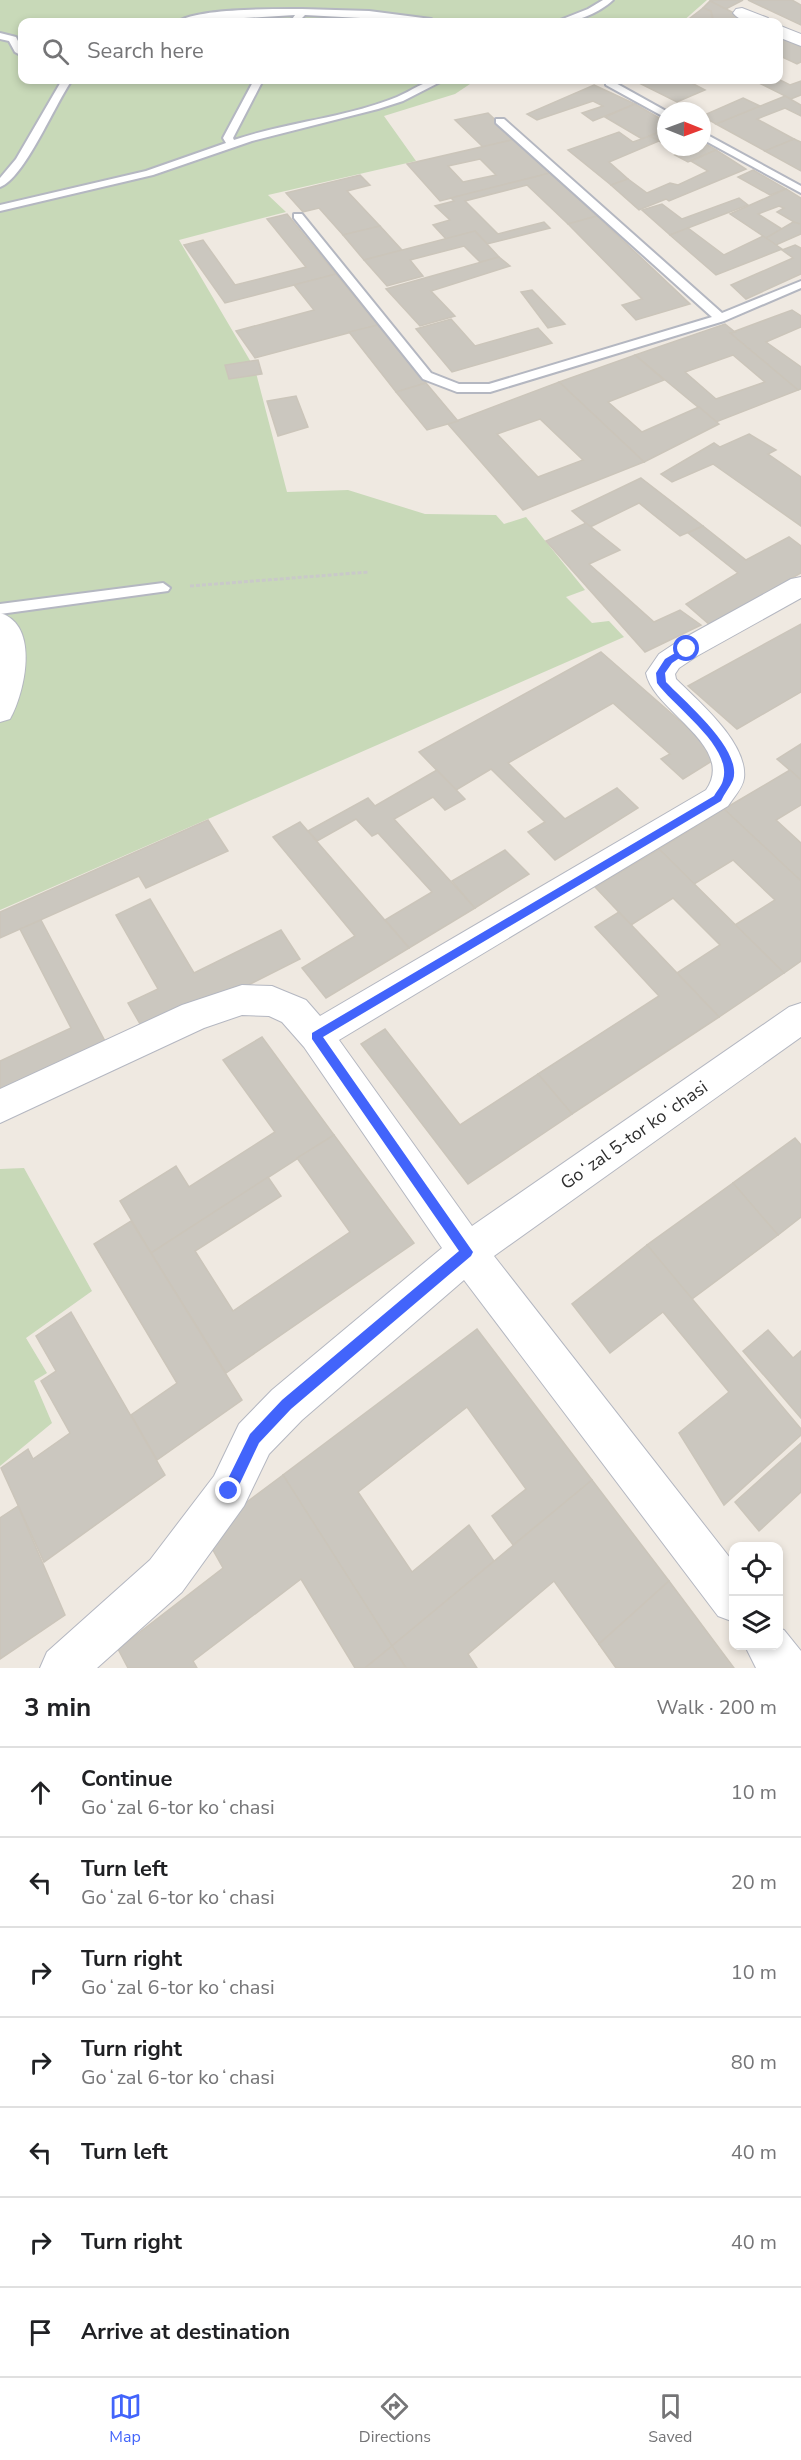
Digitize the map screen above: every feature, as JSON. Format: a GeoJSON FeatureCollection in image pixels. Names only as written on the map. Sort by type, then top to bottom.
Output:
{"type":"FeatureCollection","features":[{"type":"Feature","properties":{"kind":"street"},"geometry":{"type":"LineString","coordinates":[[742,13],[753,18]]}},
{"type":"Feature","properties":{"kind":"street"},"geometry":{"type":"LineString","coordinates":[[783,32],[801,41]]}},
{"type":"Feature","properties":{"kind":"street"},"geometry":{"type":"LineString","coordinates":[[316,1036],[717,798],[729,779],[726,756],[710,734],[662,683],[660,673],[669,661],[687,649],[801,586]]}},
{"type":"Feature","properties":{"kind":"street"},"geometry":{"type":"LineString","coordinates":[[0,623],[6,628],[13,656],[5,701],[0,711]]}},
{"type":"Feature","properties":{"kind":"street"},"geometry":{"type":"LineString","coordinates":[[0,1107],[194,1016],[242,1000],[272,1001],[294,1011],[316,1036],[467,1252],[731,1596]]}},
{"type":"Feature","properties":{"kind":"street","name":"Goʻzal 5-tor koʻchasi"},"geometry":{"type":"LineString","coordinates":[[63,1668],[166,1576],[229,1491],[254,1439],[287,1405],[467,1252],[801,1018]]}},
{"type":"Feature","properties":{"kind":"street"},"geometry":{"type":"LineString","coordinates":[[771,1650],[785,1668]]}},
{"type":"Feature","properties":{"kind":"lane"},"geometry":{"type":"LineString","coordinates":[[571,18],[591,11],[609,0]]}},
{"type":"Feature","properties":{"kind":"lane"},"geometry":{"type":"LineString","coordinates":[[207,18],[264,12],[369,14],[400,18]]}},
{"type":"Feature","properties":{"kind":"lane"},"geometry":{"type":"LineString","coordinates":[[297,18],[302,12]]}},
{"type":"Feature","properties":{"kind":"lane"},"geometry":{"type":"LineString","coordinates":[[0,36],[13,39],[18,50]]}},
{"type":"Feature","properties":{"kind":"lane"},"geometry":{"type":"LineString","coordinates":[[0,184],[8,177],[39,133],[45,113],[64,84]]}},
{"type":"Feature","properties":{"kind":"lane"},"geometry":{"type":"LineString","coordinates":[[231,144],[228,138],[256,84]]}},
{"type":"Feature","properties":{"kind":"lane"},"geometry":{"type":"LineString","coordinates":[[0,208],[149,172],[231,144],[375,107],[400,99],[431,84]]}},
{"type":"Feature","properties":{"kind":"lane"},"geometry":{"type":"LineString","coordinates":[[609,84],[657,110]]}},
{"type":"Feature","properties":{"kind":"lane"},"geometry":{"type":"LineString","coordinates":[[500,120],[720,318]]}},
{"type":"Feature","properties":{"kind":"lane"},"geometry":{"type":"LineString","coordinates":[[711,140],[801,190]]}},
{"type":"Feature","properties":{"kind":"lane"},"geometry":{"type":"LineString","coordinates":[[298,216],[427,376],[457,388],[490,388],[720,318],[801,284]]}},
{"type":"Feature","properties":{"kind":"lane"},"geometry":{"type":"LineString","coordinates":[[0,609],[163,588]]}},
{"type":"Feature","properties":{"kind":"path"},"geometry":{"type":"LineString","coordinates":[[163,588],[369,572]]}},
{"type":"Feature","properties":{"kind":"green space"},"geometry":{"type":"Polygon","coordinates":[[[0,0],[707,0],[687,18],[18,18],[18,84],[470,84],[455,94],[384,116],[416,161],[268,195],[286,212],[179,240],[255,369],[287,492],[348,490],[425,514],[496,515],[504,524],[526,517],[585,590],[566,597],[592,623],[609,621],[624,637],[0,910],[0,0]]]}},
{"type":"Feature","properties":{"kind":"green space"},"geometry":{"type":"Polygon","coordinates":[[[24,1168],[92,1291],[26,1338],[47,1373],[34,1381],[52,1423],[0,1466],[0,1169],[24,1168]]]}},
{"type":"Feature","properties":{"kind":"building"},"geometry":{"type":"Polygon","coordinates":[[[711,0],[743,0],[726,9],[711,0]]]}},
{"type":"Feature","properties":{"kind":"building"},"geometry":{"type":"Polygon","coordinates":[[[748,0],[792,0],[801,5],[801,25],[748,0]]]}},
{"type":"Feature","properties":{"kind":"building"},"geometry":{"type":"Polygon","coordinates":[[[710,1],[744,18],[713,18],[711,11],[703,8],[710,1]]]}},
{"type":"Feature","properties":{"kind":"building"},"geometry":{"type":"Polygon","coordinates":[[[703,8],[711,11],[712,18],[690,18],[703,8]]]}},
{"type":"Feature","properties":{"kind":"building"},"geometry":{"type":"Polygon","coordinates":[[[783,38],[801,47],[801,62],[797,64],[783,57],[783,38]]]}},
{"type":"Feature","properties":{"kind":"building"},"geometry":{"type":"Polygon","coordinates":[[[801,81],[801,95],[791,99],[761,84],[783,84],[783,82],[790,85],[801,81]]]}},
{"type":"Feature","properties":{"kind":"building"},"geometry":{"type":"Polygon","coordinates":[[[641,84],[694,84],[705,90],[677,102],[641,84]]]}},
{"type":"Feature","properties":{"kind":"building"},"geometry":{"type":"Polygon","coordinates":[[[594,85],[635,104],[593,121],[582,113],[603,106],[593,101],[537,120],[527,114],[594,85]]]}},
{"type":"Feature","properties":{"kind":"building"},"geometry":{"type":"Polygon","coordinates":[[[785,96],[801,105],[801,116],[785,108],[757,119],[794,139],[765,151],[716,124],[785,96]]]}},
{"type":"Feature","properties":{"kind":"building"},"geometry":{"type":"Polygon","coordinates":[[[743,98],[760,106],[716,124],[711,121],[711,112],[743,98]]]}},
{"type":"Feature","properties":{"kind":"building"},"geometry":{"type":"Polygon","coordinates":[[[635,104],[657,117],[657,133],[642,139],[605,117],[635,104]]]}},
{"type":"Feature","properties":{"kind":"building"},"geometry":{"type":"Polygon","coordinates":[[[488,113],[516,139],[483,147],[455,120],[488,113]]]}},
{"type":"Feature","properties":{"kind":"building"},"geometry":{"type":"Polygon","coordinates":[[[619,132],[633,142],[650,136],[657,140],[609,162],[628,179],[611,185],[568,150],[619,132]]]}},
{"type":"Feature","properties":{"kind":"building"},"geometry":{"type":"Polygon","coordinates":[[[657,133],[657,140],[650,136],[657,133]]]}},
{"type":"Feature","properties":{"kind":"building"},"geometry":{"type":"Polygon","coordinates":[[[516,139],[550,173],[440,201],[407,164],[516,139]],[[480,159],[448,166],[463,182],[496,175],[480,159]]]}},
{"type":"Feature","properties":{"kind":"building"},"geometry":{"type":"Polygon","coordinates":[[[794,139],[801,142],[801,171],[765,151],[794,139]]]}},
{"type":"Feature","properties":{"kind":"building"},"geometry":{"type":"Polygon","coordinates":[[[716,150],[746,169],[669,201],[666,199],[639,210],[611,185],[628,179],[647,193],[670,183],[678,185],[708,171],[691,161],[702,156],[711,156],[711,152],[716,150]]]}},
{"type":"Feature","properties":{"kind":"building"},"geometry":{"type":"Polygon","coordinates":[[[677,156],[702,156],[688,162],[677,156]]]}},
{"type":"Feature","properties":{"kind":"building"},"geometry":{"type":"Polygon","coordinates":[[[753,170],[786,189],[770,195],[738,177],[753,170]]]}},
{"type":"Feature","properties":{"kind":"building"},"geometry":{"type":"Polygon","coordinates":[[[550,173],[597,216],[568,224],[527,185],[465,201],[498,234],[544,222],[550,228],[487,244],[475,231],[446,239],[433,225],[450,220],[435,206],[454,201],[451,198],[550,173]]]}},
{"type":"Feature","properties":{"kind":"building"},"geometry":{"type":"Polygon","coordinates":[[[360,175],[370,185],[347,191],[380,226],[343,235],[319,208],[303,212],[286,193],[360,175]]]}},
{"type":"Feature","properties":{"kind":"building"},"geometry":{"type":"Polygon","coordinates":[[[786,189],[801,198],[801,224],[799,225],[777,212],[784,208],[779,206],[758,214],[782,229],[766,238],[730,214],[786,189]]]}},
{"type":"Feature","properties":{"kind":"building"},"geometry":{"type":"Polygon","coordinates":[[[739,198],[748,205],[670,235],[642,210],[662,204],[682,219],[739,198]]]}},
{"type":"Feature","properties":{"kind":"building"},"geometry":{"type":"Polygon","coordinates":[[[287,214],[336,274],[225,303],[184,245],[203,240],[235,285],[306,267],[267,219],[287,214]]]}},
{"type":"Feature","properties":{"kind":"building"},"geometry":{"type":"Polygon","coordinates":[[[597,216],[690,304],[636,320],[622,305],[642,299],[568,224],[597,216]]]}},
{"type":"Feature","properties":{"kind":"building"},"geometry":{"type":"Polygon","coordinates":[[[793,222],[801,224],[801,234],[776,245],[766,238],[793,222]]]}},
{"type":"Feature","properties":{"kind":"building"},"geometry":{"type":"Polygon","coordinates":[[[380,226],[402,250],[364,260],[343,235],[380,226]]]}},
{"type":"Feature","properties":{"kind":"building"},"geometry":{"type":"Polygon","coordinates":[[[688,228],[724,255],[763,236],[782,249],[716,275],[670,235],[688,228]]]}},
{"type":"Feature","properties":{"kind":"building"},"geometry":{"type":"Polygon","coordinates":[[[475,231],[499,257],[480,262],[464,246],[410,260],[423,276],[387,286],[364,260],[475,231]]]}},
{"type":"Feature","properties":{"kind":"building"},"geometry":{"type":"Polygon","coordinates":[[[795,245],[801,248],[801,274],[746,299],[731,285],[793,258],[782,250],[795,245]]]}},
{"type":"Feature","properties":{"kind":"building"},"geometry":{"type":"Polygon","coordinates":[[[499,257],[510,266],[431,291],[455,316],[420,326],[386,289],[499,257]]]}},
{"type":"Feature","properties":{"kind":"building"},"geometry":{"type":"Polygon","coordinates":[[[336,274],[378,325],[255,358],[236,331],[314,310],[294,285],[336,274]]]}},
{"type":"Feature","properties":{"kind":"building"},"geometry":{"type":"Polygon","coordinates":[[[532,290],[565,324],[548,328],[521,292],[532,290]]]}},
{"type":"Feature","properties":{"kind":"building"},"geometry":{"type":"Polygon","coordinates":[[[792,310],[801,316],[801,327],[766,342],[801,367],[801,389],[798,390],[730,333],[792,310]]]}},
{"type":"Feature","properties":{"kind":"building"},"geometry":{"type":"Polygon","coordinates":[[[451,319],[475,346],[538,328],[552,343],[452,372],[416,329],[451,319]]]}},
{"type":"Feature","properties":{"kind":"building"},"geometry":{"type":"Polygon","coordinates":[[[725,324],[735,332],[730,333],[798,390],[716,422],[635,355],[725,324]],[[733,355],[685,372],[716,399],[765,382],[733,355]]]}},
{"type":"Feature","properties":{"kind":"building"},"geometry":{"type":"Polygon","coordinates":[[[378,325],[426,383],[396,392],[349,332],[378,325]]]}},
{"type":"Feature","properties":{"kind":"building"},"geometry":{"type":"Polygon","coordinates":[[[635,355],[664,380],[608,402],[642,432],[699,407],[719,424],[644,462],[559,382],[635,355]]]}},
{"type":"Feature","properties":{"kind":"building"},"geometry":{"type":"Polygon","coordinates":[[[258,360],[262,374],[229,379],[225,365],[258,360]]]}},
{"type":"Feature","properties":{"kind":"building"},"geometry":{"type":"Polygon","coordinates":[[[559,382],[644,462],[523,510],[448,424],[559,382]],[[540,419],[497,434],[538,477],[583,460],[540,419]]]}},
{"type":"Feature","properties":{"kind":"building"},"geometry":{"type":"Polygon","coordinates":[[[426,383],[458,421],[427,430],[396,392],[426,383]]]}},
{"type":"Feature","properties":{"kind":"building"},"geometry":{"type":"Polygon","coordinates":[[[296,396],[308,427],[278,436],[267,401],[296,396]]]}},
{"type":"Feature","properties":{"kind":"building"},"geometry":{"type":"Polygon","coordinates":[[[749,434],[776,450],[768,454],[801,477],[801,526],[713,464],[672,482],[661,474],[714,443],[720,447],[749,434]]]}},
{"type":"Feature","properties":{"kind":"building"},"geometry":{"type":"Polygon","coordinates":[[[641,478],[703,526],[680,536],[639,503],[590,527],[572,511],[641,478]]]}},
{"type":"Feature","properties":{"kind":"building"},"geometry":{"type":"Polygon","coordinates":[[[586,523],[620,550],[589,564],[654,622],[680,610],[701,625],[645,652],[546,541],[586,523]]]}},
{"type":"Feature","properties":{"kind":"building"},"geometry":{"type":"Polygon","coordinates":[[[703,526],[746,560],[789,537],[801,546],[801,573],[710,625],[686,604],[738,573],[688,533],[703,526]]]}},
{"type":"Feature","properties":{"kind":"building"},"geometry":{"type":"Polygon","coordinates":[[[801,624],[801,692],[737,729],[688,686],[801,624]]]}},
{"type":"Feature","properties":{"kind":"building"},"geometry":{"type":"Polygon","coordinates":[[[601,652],[720,756],[683,779],[661,759],[670,754],[613,703],[508,763],[565,819],[617,788],[638,808],[555,860],[528,832],[545,822],[491,769],[456,790],[419,752],[601,652]]]}},
{"type":"Feature","properties":{"kind":"building"},"geometry":{"type":"Polygon","coordinates":[[[801,744],[801,780],[777,759],[801,744]]]}},
{"type":"Feature","properties":{"kind":"building"},"geometry":{"type":"Polygon","coordinates":[[[437,770],[465,799],[445,810],[433,797],[394,819],[475,908],[409,948],[385,920],[432,892],[378,833],[372,836],[356,819],[317,841],[308,831],[368,798],[375,806],[437,770]]]}},
{"type":"Feature","properties":{"kind":"building"},"geometry":{"type":"Polygon","coordinates":[[[790,770],[801,780],[801,805],[776,820],[801,843],[801,881],[724,809],[790,770]]]}},
{"type":"Feature","properties":{"kind":"building"},"geometry":{"type":"Polygon","coordinates":[[[724,809],[801,881],[801,961],[784,973],[735,925],[775,900],[733,860],[694,884],[659,849],[724,809]]]}},
{"type":"Feature","properties":{"kind":"building"},"geometry":{"type":"Polygon","coordinates":[[[208,820],[228,851],[146,888],[139,876],[0,938],[0,912],[208,820]]]}},
{"type":"Feature","properties":{"kind":"building"},"geometry":{"type":"Polygon","coordinates":[[[300,822],[409,948],[326,998],[302,968],[355,936],[273,837],[300,822]]]}},
{"type":"Feature","properties":{"kind":"building"},"geometry":{"type":"Polygon","coordinates":[[[659,849],[784,973],[719,1017],[677,973],[720,945],[673,898],[631,925],[595,887],[659,849]]]}},
{"type":"Feature","properties":{"kind":"building"},"geometry":{"type":"Polygon","coordinates":[[[505,850],[529,874],[475,908],[452,881],[505,850]]]}},
{"type":"Feature","properties":{"kind":"building"},"geometry":{"type":"Polygon","coordinates":[[[150,899],[194,973],[281,930],[300,959],[147,1036],[128,1003],[158,989],[116,915],[150,899]]]}},
{"type":"Feature","properties":{"kind":"building"},"geometry":{"type":"Polygon","coordinates":[[[619,912],[719,1017],[572,1114],[538,1074],[659,996],[595,927],[619,912]]]}},
{"type":"Feature","properties":{"kind":"building"},"geometry":{"type":"Polygon","coordinates":[[[41,920],[107,1045],[0,1097],[0,1061],[71,1028],[20,929],[41,920]]]}},
{"type":"Feature","properties":{"kind":"building"},"geometry":{"type":"Polygon","coordinates":[[[385,1029],[460,1125],[538,1074],[572,1114],[468,1184],[361,1044],[385,1029]]]}},
{"type":"Feature","properties":{"kind":"building"},"geometry":{"type":"Polygon","coordinates":[[[262,1037],[334,1135],[151,1253],[120,1201],[176,1166],[189,1187],[275,1132],[223,1060],[262,1037]]]}},
{"type":"Feature","properties":{"kind":"building"},"geometry":{"type":"Polygon","coordinates":[[[334,1135],[414,1243],[226,1373],[151,1253],[268,1177],[281,1196],[195,1251],[233,1311],[350,1232],[297,1158],[334,1135]]]}},
{"type":"Feature","properties":{"kind":"building"},"geometry":{"type":"Polygon","coordinates":[[[795,1138],[801,1145],[801,1217],[778,1235],[733,1183],[795,1138]]]}},
{"type":"Feature","properties":{"kind":"building"},"geometry":{"type":"Polygon","coordinates":[[[733,1183],[778,1235],[692,1299],[647,1245],[733,1183]]]}},
{"type":"Feature","properties":{"kind":"building"},"geometry":{"type":"Polygon","coordinates":[[[131,1221],[242,1400],[157,1460],[131,1415],[177,1383],[94,1244],[131,1221]]]}},
{"type":"Feature","properties":{"kind":"building"},"geometry":{"type":"Polygon","coordinates":[[[647,1245],[801,1429],[801,1435],[724,1505],[679,1433],[729,1392],[663,1312],[610,1353],[572,1304],[647,1245]]]}},
{"type":"Feature","properties":{"kind":"building"},"geometry":{"type":"Polygon","coordinates":[[[71,1312],[165,1475],[44,1562],[1,1468],[28,1449],[33,1459],[70,1433],[41,1381],[56,1371],[36,1336],[71,1312]]]}},
{"type":"Feature","properties":{"kind":"building"},"geometry":{"type":"Polygon","coordinates":[[[477,1329],[592,1480],[513,1545],[492,1516],[526,1489],[467,1407],[358,1492],[412,1572],[469,1525],[494,1561],[392,1646],[283,1475],[477,1329]]]}},
{"type":"Feature","properties":{"kind":"building"},"geometry":{"type":"Polygon","coordinates":[[[768,1330],[793,1358],[801,1351],[801,1418],[743,1351],[768,1330]]]}},
{"type":"Feature","properties":{"kind":"building"},"geometry":{"type":"Polygon","coordinates":[[[801,1443],[801,1492],[759,1531],[735,1502],[801,1443]]]}},
{"type":"Feature","properties":{"kind":"building"},"geometry":{"type":"Polygon","coordinates":[[[283,1475],[392,1646],[365,1668],[355,1668],[301,1579],[193,1661],[197,1668],[128,1668],[118,1649],[223,1568],[204,1534],[283,1475]]]}},
{"type":"Feature","properties":{"kind":"building"},"geometry":{"type":"Polygon","coordinates":[[[592,1480],[669,1581],[599,1644],[554,1581],[468,1654],[477,1668],[406,1668],[392,1646],[592,1480]]]}},
{"type":"Feature","properties":{"kind":"building"},"geometry":{"type":"Polygon","coordinates":[[[18,1506],[65,1615],[0,1659],[0,1518],[18,1506]]]}},
{"type":"Feature","properties":{"kind":"building"},"geometry":{"type":"Polygon","coordinates":[[[669,1581],[734,1668],[616,1668],[599,1644],[669,1581]]]}},
{"type":"Feature","properties":{"kind":"building"},"geometry":{"type":"Polygon","coordinates":[[[392,1646],[406,1668],[365,1668],[392,1646]]]}},
{"type":"Feature","properties":{"kind":"route"},"geometry":{"type":"LineString","coordinates":[[229,1491],[254,1439],[287,1405],[467,1252],[316,1036],[717,798],[729,779],[726,756],[710,734],[662,683],[660,673],[669,661],[687,649]]}}]}
